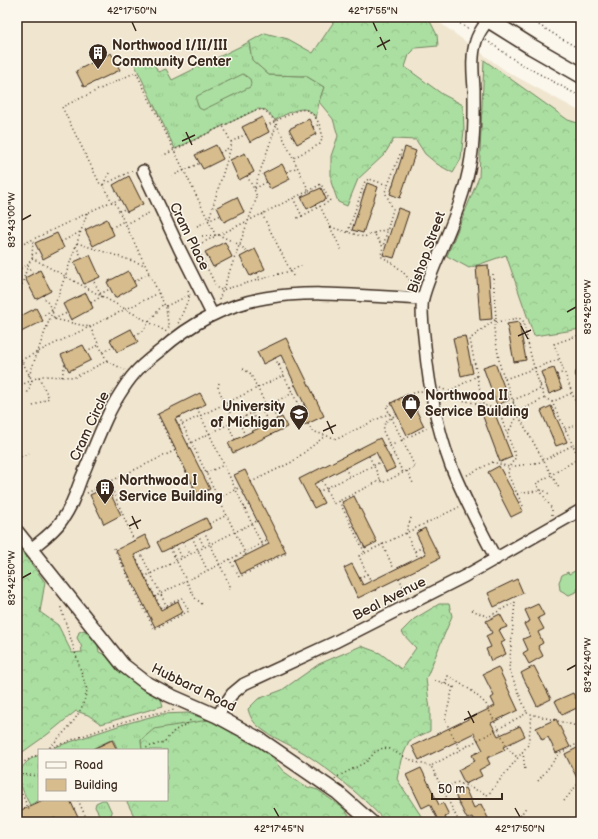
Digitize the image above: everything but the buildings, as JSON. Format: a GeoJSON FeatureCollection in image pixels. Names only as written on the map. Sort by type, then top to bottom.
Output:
{"type":"FeatureCollection","features":[{"type":"Feature","properties":{"kind":"main road"},"geometry":{"type":"LineString","coordinates":[[486,19],[581,75]]}},
{"type":"Feature","properties":{"kind":"street","name":"Bishop Street"},"geometry":{"type":"LineString","coordinates":[[486,19],[476,39],[473,61],[474,141],[468,178],[455,218],[430,278],[419,296],[428,377],[444,444],[451,467],[496,559]]}},
{"type":"Feature","properties":{"kind":"street","name":"Cram Place"},"geometry":{"type":"LineString","coordinates":[[139,172],[214,313]]}},
{"type":"Feature","properties":{"kind":"street","name":"Cram Circle"},"geometry":{"type":"LineString","coordinates":[[31,549],[52,533],[71,505],[109,414],[134,373],[183,331],[214,313],[230,306],[292,294],[315,293],[419,296]]}},
{"type":"Feature","properties":{"kind":"street","name":"Beal Avenue"},"geometry":{"type":"LineString","coordinates":[[217,716],[232,694],[244,684],[356,632],[465,576],[581,510]]}},
{"type":"Feature","properties":{"kind":"street","name":"Hubbard Road"},"geometry":{"type":"LineString","coordinates":[[17,532],[123,665],[145,682],[217,716],[261,740],[338,793],[371,822]]}},
{"type":"Feature","properties":{"kind":"path"},"geometry":{"type":"LineString","coordinates":[[450,17],[516,61],[581,96]]}},
{"type":"Feature","properties":{"kind":"path"},"geometry":{"type":"LineString","coordinates":[[525,17],[581,50]]}},
{"type":"Feature","properties":{"kind":"path"},"geometry":{"type":"LineString","coordinates":[[112,202],[103,184],[100,184],[62,107],[136,72],[216,236]]}},
{"type":"Feature","properties":{"kind":"path"},"geometry":{"type":"LineString","coordinates":[[162,156],[260,109],[265,110],[275,121],[309,191]]}},
{"type":"Feature","properties":{"kind":"path"},"geometry":{"type":"LineString","coordinates":[[266,126],[301,110],[311,112],[323,136],[320,144],[293,158]]}},
{"type":"Feature","properties":{"kind":"path"},"geometry":{"type":"LineString","coordinates":[[254,189],[276,125]]}},
{"type":"Feature","properties":{"kind":"path"},"geometry":{"type":"LineString","coordinates":[[313,127],[318,125]]}},
{"type":"Feature","properties":{"kind":"path"},"geometry":{"type":"LineString","coordinates":[[209,220],[231,147],[231,142],[223,126]]}},
{"type":"Feature","properties":{"kind":"path"},"geometry":{"type":"LineString","coordinates":[[231,142],[246,134]]}},
{"type":"Feature","properties":{"kind":"path"},"geometry":{"type":"LineString","coordinates":[[220,153],[231,147]]}},
{"type":"Feature","properties":{"kind":"path"},"geometry":{"type":"LineString","coordinates":[[402,149],[385,192],[393,209],[383,247],[382,257],[393,262],[405,273],[419,296]]}},
{"type":"Feature","properties":{"kind":"path"},"geometry":{"type":"LineString","coordinates":[[172,176],[200,163]]}},
{"type":"Feature","properties":{"kind":"path"},"geometry":{"type":"LineString","coordinates":[[287,172],[298,167]]}},
{"type":"Feature","properties":{"kind":"path"},"geometry":{"type":"LineString","coordinates":[[103,184],[131,171],[139,172]]}},
{"type":"Feature","properties":{"kind":"path"},"geometry":{"type":"LineString","coordinates":[[103,184],[109,173]]}},
{"type":"Feature","properties":{"kind":"path"},"geometry":{"type":"LineString","coordinates":[[214,313],[258,197],[247,176]]}},
{"type":"Feature","properties":{"kind":"path"},"geometry":{"type":"LineString","coordinates":[[348,232],[365,181],[369,179],[388,185]]}},
{"type":"Feature","properties":{"kind":"path"},"geometry":{"type":"LineString","coordinates":[[254,189],[267,182]]}},
{"type":"Feature","properties":{"kind":"path"},"geometry":{"type":"LineString","coordinates":[[189,249],[263,214],[321,184],[330,201],[295,219]]}},
{"type":"Feature","properties":{"kind":"path"},"geometry":{"type":"LineString","coordinates":[[293,198],[302,216]]}},
{"type":"Feature","properties":{"kind":"path"},"geometry":{"type":"LineString","coordinates":[[108,203],[111,199]]}},
{"type":"Feature","properties":{"kind":"path"},"geometry":{"type":"LineString","coordinates":[[115,203],[120,200]]}},
{"type":"Feature","properties":{"kind":"path"},"geometry":{"type":"LineString","coordinates":[[17,247],[108,203],[115,203],[166,307],[168,332],[32,258]]}},
{"type":"Feature","properties":{"kind":"path"},"geometry":{"type":"LineString","coordinates":[[320,206],[342,251]]}},
{"type":"Feature","properties":{"kind":"path"},"geometry":{"type":"LineString","coordinates":[[119,211],[125,209]]}},
{"type":"Feature","properties":{"kind":"path"},"geometry":{"type":"LineString","coordinates":[[126,224],[150,213],[153,209]]}},
{"type":"Feature","properties":{"kind":"path"},"geometry":{"type":"LineString","coordinates":[[29,376],[87,213]]}},
{"type":"Feature","properties":{"kind":"path"},"geometry":{"type":"LineString","coordinates":[[263,214],[293,276]]}},
{"type":"Feature","properties":{"kind":"path"},"geometry":{"type":"LineString","coordinates":[[197,226],[221,215]]}},
{"type":"Feature","properties":{"kind":"path"},"geometry":{"type":"LineString","coordinates":[[111,228],[124,221]]}},
{"type":"Feature","properties":{"kind":"path"},"geometry":{"type":"LineString","coordinates":[[330,227],[364,237],[388,229]]}},
{"type":"Feature","properties":{"kind":"path"},"geometry":{"type":"LineString","coordinates":[[61,242],[80,232]]}},
{"type":"Feature","properties":{"kind":"path"},"geometry":{"type":"LineString","coordinates":[[374,233],[383,247]]}},
{"type":"Feature","properties":{"kind":"path"},"geometry":{"type":"LineString","coordinates":[[218,235],[240,245],[248,253]]}},
{"type":"Feature","properties":{"kind":"path"},"geometry":{"type":"LineString","coordinates":[[202,236],[216,236]]}},
{"type":"Feature","properties":{"kind":"path"},"geometry":{"type":"LineString","coordinates":[[17,300],[28,265],[32,258],[33,239]]}},
{"type":"Feature","properties":{"kind":"path"},"geometry":{"type":"LineString","coordinates":[[194,241],[216,286],[218,289],[222,290],[290,271],[303,265]]}},
{"type":"Feature","properties":{"kind":"path"},"geometry":{"type":"LineString","coordinates":[[77,243],[146,266]]}},
{"type":"Feature","properties":{"kind":"path"},"geometry":{"type":"LineString","coordinates":[[76,246],[82,258]]}},
{"type":"Feature","properties":{"kind":"path"},"geometry":{"type":"LineString","coordinates":[[32,255],[39,252]]}},
{"type":"Feature","properties":{"kind":"path"},"geometry":{"type":"LineString","coordinates":[[17,270],[28,265]]}},
{"type":"Feature","properties":{"kind":"path"},"geometry":{"type":"LineString","coordinates":[[28,265],[32,274]]}},
{"type":"Feature","properties":{"kind":"path"},"geometry":{"type":"LineString","coordinates":[[257,272],[260,279]]}},
{"type":"Feature","properties":{"kind":"path"},"geometry":{"type":"LineString","coordinates":[[134,281],[150,273]]}},
{"type":"Feature","properties":{"kind":"path"},"geometry":{"type":"LineString","coordinates":[[493,274],[496,321],[494,330],[500,366],[518,415],[559,488]]}},
{"type":"Feature","properties":{"kind":"path"},"geometry":{"type":"LineString","coordinates":[[93,280],[102,296]]}},
{"type":"Feature","properties":{"kind":"path"},"geometry":{"type":"LineString","coordinates":[[100,294],[110,289]]}},
{"type":"Feature","properties":{"kind":"path"},"geometry":{"type":"LineString","coordinates":[[178,324],[190,295],[188,291]]}},
{"type":"Feature","properties":{"kind":"path"},"geometry":{"type":"LineString","coordinates":[[17,365],[38,352],[159,293]]}},
{"type":"Feature","properties":{"kind":"path"},"geometry":{"type":"LineString","coordinates":[[43,295],[52,310],[54,319]]}},
{"type":"Feature","properties":{"kind":"path"},"geometry":{"type":"LineString","coordinates":[[166,307],[190,295]]}},
{"type":"Feature","properties":{"kind":"path"},"geometry":{"type":"LineString","coordinates":[[91,303],[102,296]]}},
{"type":"Feature","properties":{"kind":"path"},"geometry":{"type":"LineString","coordinates":[[135,335],[143,331],[164,303]]}},
{"type":"Feature","properties":{"kind":"path"},"geometry":{"type":"LineString","coordinates":[[41,317],[52,310]]}},
{"type":"Feature","properties":{"kind":"path"},"geometry":{"type":"LineString","coordinates":[[54,319],[67,313]]}},
{"type":"Feature","properties":{"kind":"path"},"geometry":{"type":"LineString","coordinates":[[483,405],[470,338],[496,321],[519,318],[523,321],[533,368],[540,385],[540,389],[545,398],[552,402],[581,462]]}},
{"type":"Feature","properties":{"kind":"path"},"geometry":{"type":"LineString","coordinates":[[54,319],[90,327]]}},
{"type":"Feature","properties":{"kind":"path"},"geometry":{"type":"LineString","coordinates":[[90,327],[107,361],[134,373]]}},
{"type":"Feature","properties":{"kind":"path"},"geometry":{"type":"LineString","coordinates":[[581,341],[579,335],[554,344],[581,417]]}},
{"type":"Feature","properties":{"kind":"path"},"geometry":{"type":"LineString","coordinates":[[86,352],[99,345]]}},
{"type":"Feature","properties":{"kind":"path"},"geometry":{"type":"LineString","coordinates":[[102,352],[114,346]]}},
{"type":"Feature","properties":{"kind":"path"},"geometry":{"type":"LineString","coordinates":[[17,352],[32,380]]}},
{"type":"Feature","properties":{"kind":"path"},"geometry":{"type":"LineString","coordinates":[[275,358],[302,412]]}},
{"type":"Feature","properties":{"kind":"path"},"geometry":{"type":"LineString","coordinates":[[505,379],[560,359]]}},
{"type":"Feature","properties":{"kind":"path"},"geometry":{"type":"LineString","coordinates":[[17,387],[39,377],[75,376],[107,361]]}},
{"type":"Feature","properties":{"kind":"path"},"geometry":{"type":"LineString","coordinates":[[279,365],[284,362]]}},
{"type":"Feature","properties":{"kind":"path"},"geometry":{"type":"LineString","coordinates":[[62,377],[65,363]]}},
{"type":"Feature","properties":{"kind":"path"},"geometry":{"type":"LineString","coordinates":[[243,369],[250,372],[267,406]]}},
{"type":"Feature","properties":{"kind":"path"},"geometry":{"type":"LineString","coordinates":[[557,375],[564,372]]}},
{"type":"Feature","properties":{"kind":"path"},"geometry":{"type":"LineString","coordinates":[[179,426],[284,374]]}},
{"type":"Feature","properties":{"kind":"path"},"geometry":{"type":"LineString","coordinates":[[446,393],[477,376]]}},
{"type":"Feature","properties":{"kind":"path"},"geometry":{"type":"LineString","coordinates":[[33,406],[49,398],[39,377]]}},
{"type":"Feature","properties":{"kind":"path"},"geometry":{"type":"LineString","coordinates":[[28,394],[32,380]]}},
{"type":"Feature","properties":{"kind":"path"},"geometry":{"type":"LineString","coordinates":[[17,381],[20,386]]}},
{"type":"Feature","properties":{"kind":"path"},"geometry":{"type":"LineString","coordinates":[[219,383],[218,388],[234,422]]}},
{"type":"Feature","properties":{"kind":"path"},"geometry":{"type":"LineString","coordinates":[[540,385],[545,384]]}},
{"type":"Feature","properties":{"kind":"path"},"geometry":{"type":"LineString","coordinates":[[290,387],[295,385]]}},
{"type":"Feature","properties":{"kind":"path"},"geometry":{"type":"LineString","coordinates":[[434,389],[442,388],[449,396],[498,409],[540,389]]}},
{"type":"Feature","properties":{"kind":"path"},"geometry":{"type":"LineString","coordinates":[[369,456],[382,484],[415,467],[386,406],[424,390]]}},
{"type":"Feature","properties":{"kind":"path"},"geometry":{"type":"LineString","coordinates":[[188,444],[293,393]]}},
{"type":"Feature","properties":{"kind":"path"},"geometry":{"type":"LineString","coordinates":[[552,402],[572,393]]}},
{"type":"Feature","properties":{"kind":"path"},"geometry":{"type":"LineString","coordinates":[[507,434],[521,410],[545,398]]}},
{"type":"Feature","properties":{"kind":"path"},"geometry":{"type":"LineString","coordinates":[[269,404],[277,419]]}},
{"type":"Feature","properties":{"kind":"path"},"geometry":{"type":"LineString","coordinates":[[300,407],[305,404]]}},
{"type":"Feature","properties":{"kind":"path"},"geometry":{"type":"LineString","coordinates":[[197,408],[263,547]]}},
{"type":"Feature","properties":{"kind":"path"},"geometry":{"type":"LineString","coordinates":[[261,409],[269,423]]}},
{"type":"Feature","properties":{"kind":"path"},"geometry":{"type":"LineString","coordinates":[[498,409],[516,457],[510,467],[508,475],[523,506]]}},
{"type":"Feature","properties":{"kind":"path"},"geometry":{"type":"LineString","coordinates":[[252,413],[260,428]]}},
{"type":"Feature","properties":{"kind":"path"},"geometry":{"type":"LineString","coordinates":[[308,424],[312,431],[337,439],[390,413]]}},
{"type":"Feature","properties":{"kind":"path"},"geometry":{"type":"LineString","coordinates":[[157,414],[197,495]]}},
{"type":"Feature","properties":{"kind":"path"},"geometry":{"type":"LineString","coordinates":[[397,414],[385,422],[383,431],[403,473]]}},
{"type":"Feature","properties":{"kind":"path"},"geometry":{"type":"LineString","coordinates":[[245,416],[252,432]]}},
{"type":"Feature","properties":{"kind":"path"},"geometry":{"type":"LineString","coordinates":[[179,417],[246,555]]}},
{"type":"Feature","properties":{"kind":"path"},"geometry":{"type":"LineString","coordinates":[[238,420],[245,435]]}},
{"type":"Feature","properties":{"kind":"path"},"geometry":{"type":"LineString","coordinates":[[565,429],[581,422]]}},
{"type":"Feature","properties":{"kind":"path"},"geometry":{"type":"LineString","coordinates":[[228,424],[235,440]]}},
{"type":"Feature","properties":{"kind":"path"},"geometry":{"type":"LineString","coordinates":[[390,446],[431,426]]}},
{"type":"Feature","properties":{"kind":"path"},"geometry":{"type":"LineString","coordinates":[[251,482],[292,462],[325,436]]}},
{"type":"Feature","properties":{"kind":"path"},"geometry":{"type":"LineString","coordinates":[[384,446],[389,444]]}},
{"type":"Feature","properties":{"kind":"path"},"geometry":{"type":"LineString","coordinates":[[464,477],[493,462],[510,467],[541,462],[573,446]]}},
{"type":"Feature","properties":{"kind":"path"},"geometry":{"type":"LineString","coordinates":[[85,494],[175,450]]}},
{"type":"Feature","properties":{"kind":"path"},"geometry":{"type":"LineString","coordinates":[[17,458],[30,453]]}},
{"type":"Feature","properties":{"kind":"path"},"geometry":{"type":"LineString","coordinates":[[390,457],[394,455]]}},
{"type":"Feature","properties":{"kind":"path"},"geometry":{"type":"LineString","coordinates":[[552,516],[552,509],[536,484],[580,458]]}},
{"type":"Feature","properties":{"kind":"path"},"geometry":{"type":"LineString","coordinates":[[197,463],[201,462]]}},
{"type":"Feature","properties":{"kind":"path"},"geometry":{"type":"LineString","coordinates":[[318,492],[381,462]]}},
{"type":"Feature","properties":{"kind":"path"},"geometry":{"type":"LineString","coordinates":[[206,473],[224,464]]}},
{"type":"Feature","properties":{"kind":"path"},"geometry":{"type":"LineString","coordinates":[[345,468],[350,477]]}},
{"type":"Feature","properties":{"kind":"path"},"geometry":{"type":"LineString","coordinates":[[407,471],[414,485]]}},
{"type":"Feature","properties":{"kind":"path"},"geometry":{"type":"LineString","coordinates":[[206,482],[210,480]]}},
{"type":"Feature","properties":{"kind":"path"},"geometry":{"type":"LineString","coordinates":[[322,480],[333,504],[381,480]]}},
{"type":"Feature","properties":{"kind":"path"},"geometry":{"type":"LineString","coordinates":[[109,482],[134,541]]}},
{"type":"Feature","properties":{"kind":"path"},"geometry":{"type":"LineString","coordinates":[[218,498],[240,487]]}},
{"type":"Feature","properties":{"kind":"path"},"geometry":{"type":"LineString","coordinates":[[518,494],[543,490],[549,494]]}},
{"type":"Feature","properties":{"kind":"path"},"geometry":{"type":"LineString","coordinates":[[339,501],[365,553]]}},
{"type":"Feature","properties":{"kind":"path"},"geometry":{"type":"LineString","coordinates":[[244,507],[249,505]]}},
{"type":"Feature","properties":{"kind":"path"},"geometry":{"type":"LineString","coordinates":[[371,581],[359,556],[462,506]]}},
{"type":"Feature","properties":{"kind":"path"},"geometry":{"type":"LineString","coordinates":[[209,524],[227,515]]}},
{"type":"Feature","properties":{"kind":"path"},"geometry":{"type":"LineString","coordinates":[[411,518],[406,533],[418,558]]}},
{"type":"Feature","properties":{"kind":"path"},"geometry":{"type":"LineString","coordinates":[[145,576],[257,522]]}},
{"type":"Feature","properties":{"kind":"path"},"geometry":{"type":"LineString","coordinates":[[204,531],[230,586],[229,592]]}},
{"type":"Feature","properties":{"kind":"path"},"geometry":{"type":"LineString","coordinates":[[198,534],[204,547]]}},
{"type":"Feature","properties":{"kind":"path"},"geometry":{"type":"LineString","coordinates":[[192,537],[208,570]]}},
{"type":"Feature","properties":{"kind":"path"},"geometry":{"type":"LineString","coordinates":[[183,541],[190,554]]}},
{"type":"Feature","properties":{"kind":"path"},"geometry":{"type":"LineString","coordinates":[[155,596],[267,541]]}},
{"type":"Feature","properties":{"kind":"path"},"geometry":{"type":"LineString","coordinates":[[382,544],[394,569]]}},
{"type":"Feature","properties":{"kind":"path"},"geometry":{"type":"LineString","coordinates":[[176,545],[182,558]]}},
{"type":"Feature","properties":{"kind":"path"},"geometry":{"type":"LineString","coordinates":[[415,551],[423,547]]}},
{"type":"Feature","properties":{"kind":"path"},"geometry":{"type":"LineString","coordinates":[[114,548],[154,629],[189,612],[182,598],[162,608],[135,556]]}},
{"type":"Feature","properties":{"kind":"path"},"geometry":{"type":"LineString","coordinates":[[170,548],[195,598],[202,604]]}},
{"type":"Feature","properties":{"kind":"path"},"geometry":{"type":"LineString","coordinates":[[140,552],[166,607]]}},
{"type":"Feature","properties":{"kind":"path"},"geometry":{"type":"LineString","coordinates":[[231,562],[239,577],[287,553]]}},
{"type":"Feature","properties":{"kind":"path"},"geometry":{"type":"LineString","coordinates":[[359,578],[367,574]]}},
{"type":"Feature","properties":{"kind":"path"},"geometry":{"type":"LineString","coordinates":[[399,578],[408,596]]}},
{"type":"Feature","properties":{"kind":"path"},"geometry":{"type":"LineString","coordinates":[[472,610],[488,617],[516,602],[509,669],[527,713]]}},
{"type":"Feature","properties":{"kind":"path"},"geometry":{"type":"LineString","coordinates":[[50,749],[77,718],[84,704],[87,690],[60,604]]}},
{"type":"Feature","properties":{"kind":"path"},"geometry":{"type":"LineString","coordinates":[[445,684],[448,676],[472,691],[486,704],[508,749],[518,758]]}},
{"type":"Feature","properties":{"kind":"path"},"geometry":{"type":"LineString","coordinates":[[435,680],[456,688]]}},
{"type":"Feature","properties":{"kind":"path"},"geometry":{"type":"LineString","coordinates":[[453,687],[446,720],[460,750]]}},
{"type":"Feature","properties":{"kind":"path"},"geometry":{"type":"LineString","coordinates":[[50,749],[153,713],[180,710]]}},
{"type":"Feature","properties":{"kind":"path"},"geometry":{"type":"LineString","coordinates":[[145,749],[164,742],[174,731],[188,723],[195,713]]}},
{"type":"Feature","properties":{"kind":"path"},"geometry":{"type":"LineString","coordinates":[[333,782],[337,776],[366,762],[378,749],[383,748],[390,749],[402,756],[431,766],[527,713],[581,727]]}},
{"type":"Feature","properties":{"kind":"path"},"geometry":{"type":"LineString","coordinates":[[443,789],[457,782],[488,795],[524,752],[528,745],[532,714]]}},
{"type":"Feature","properties":{"kind":"path"},"geometry":{"type":"LineString","coordinates":[[538,781],[560,753],[581,742]]}},
{"type":"Feature","properties":{"kind":"path"},"geometry":{"type":"LineString","coordinates":[[524,752],[525,771]]}},
{"type":"Feature","properties":{"kind":"path"},"geometry":{"type":"LineString","coordinates":[[17,764],[38,755]]}},
{"type":"Feature","properties":{"kind":"path"},"geometry":{"type":"LineString","coordinates":[[17,777],[22,763]]}},
{"type":"Feature","properties":{"kind":"path"},"geometry":{"type":"LineString","coordinates":[[431,766],[459,822]]}},
{"type":"Feature","properties":{"kind":"path"},"geometry":{"type":"LineString","coordinates":[[18,774],[38,776]]}},
{"type":"Feature","properties":{"kind":"path"},"geometry":{"type":"LineString","coordinates":[[564,801],[581,780]]}},
{"type":"Feature","properties":{"kind":"path"},"geometry":{"type":"LineString","coordinates":[[17,783],[30,812]]}},
{"type":"Feature","properties":{"kind":"path"},"geometry":{"type":"LineString","coordinates":[[78,801],[88,822]]}},
{"type":"Feature","properties":{"kind":"path"},"geometry":{"type":"LineString","coordinates":[[510,822],[520,816],[527,806]]}},
{"type":"Feature","properties":{"kind":"shaded area","name":"University of Michigan"},"geometry":{"type":"Polygon","coordinates":[[[17,17],[432,17],[506,71],[581,112],[581,822],[17,822],[17,17]]]}},
{"type":"Feature","properties":{"kind":"green space"},"geometry":{"type":"Polygon","coordinates":[[[332,17],[428,17],[437,35],[438,46],[416,48],[409,55],[405,67],[442,94],[463,105],[464,130],[461,159],[453,173],[437,164],[425,154],[416,140],[394,139],[384,155],[358,179],[347,206],[338,202],[331,182],[331,156],[338,136],[333,119],[319,102],[324,87],[306,76],[269,75],[252,60],[249,42],[265,33],[288,39],[313,53],[333,23],[332,17]]]}},
{"type":"Feature","properties":{"kind":"green space"},"geometry":{"type":"Polygon","coordinates":[[[249,42],[252,60],[269,75],[306,76],[324,87],[319,102],[316,119],[312,113],[303,109],[297,110],[275,120],[266,110],[258,109],[175,149],[135,65],[148,59],[152,59],[158,72],[166,69],[172,80],[249,42]]]}},
{"type":"Feature","properties":{"kind":"green space"},"geometry":{"type":"Polygon","coordinates":[[[484,60],[568,120],[581,124],[581,329],[534,336],[506,255],[469,268],[447,256],[479,177],[484,60]]]}},
{"type":"Feature","properties":{"kind":"green space"},"geometry":{"type":"Polygon","coordinates":[[[243,74],[250,79],[250,87],[203,110],[199,108],[196,100],[197,96],[243,74]]]}},
{"type":"Feature","properties":{"kind":"green space"},"geometry":{"type":"Polygon","coordinates":[[[17,545],[45,582],[40,612],[58,625],[72,653],[82,652],[81,645],[77,638],[79,632],[84,630],[97,640],[99,652],[108,656],[160,696],[163,706],[101,724],[88,715],[76,711],[48,734],[17,756],[17,545]]]}},
{"type":"Feature","properties":{"kind":"green space"},"geometry":{"type":"Polygon","coordinates":[[[581,568],[581,587],[577,589],[578,591],[569,595],[560,590],[559,582],[562,575],[568,572],[569,574],[581,568]]]}},
{"type":"Feature","properties":{"kind":"green space"},"geometry":{"type":"Polygon","coordinates":[[[439,604],[449,604],[452,616],[426,679],[430,709],[430,731],[409,741],[401,760],[397,779],[425,822],[386,822],[347,785],[326,768],[304,753],[275,738],[259,727],[252,719],[248,709],[258,699],[282,690],[319,664],[361,646],[380,653],[401,669],[416,648],[401,632],[414,619],[439,604]]]}},
{"type":"Feature","properties":{"kind":"green space"},"geometry":{"type":"Polygon","coordinates":[[[188,713],[208,720],[141,740],[142,749],[118,749],[113,739],[94,749],[54,749],[55,747],[121,725],[161,714],[188,713]]]}},
{"type":"Feature","properties":{"kind":"green space"},"geometry":{"type":"Polygon","coordinates":[[[208,720],[217,721],[230,727],[268,753],[283,771],[304,786],[318,790],[343,808],[354,822],[137,822],[126,801],[168,801],[168,749],[142,749],[141,740],[154,729],[208,720]]]}},
{"type":"Feature","properties":{"kind":"green space"},"geometry":{"type":"Polygon","coordinates":[[[38,755],[38,801],[30,805],[23,790],[20,777],[21,770],[30,759],[38,755]]]}},
{"type":"Feature","properties":{"kind":"green space"},"geometry":{"type":"Polygon","coordinates":[[[100,801],[106,801],[112,813],[110,816],[104,819],[101,818],[95,807],[96,803],[100,801]]]}},
{"type":"Feature","properties":{"kind":"place","name":"Northwood I/II/III Community Center"},"geometry":{"type":"Point","coordinates":[98,70]}},
{"type":"Feature","properties":{"kind":"place","name":"Northwood II Service Building"},"geometry":{"type":"Point","coordinates":[411,420]}},
{"type":"Feature","properties":{"kind":"place","name":"University of Michigan"},"geometry":{"type":"Point","coordinates":[299,431]}},
{"type":"Feature","properties":{"kind":"place","name":"Northwood I Service Building"},"geometry":{"type":"Point","coordinates":[105,505]}}]}
